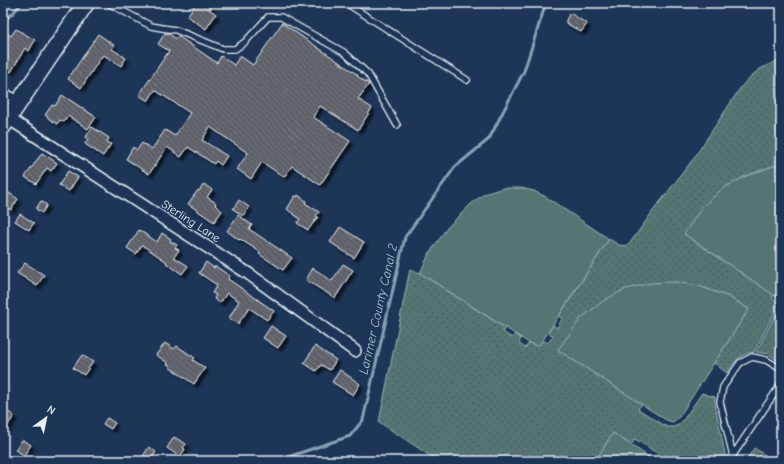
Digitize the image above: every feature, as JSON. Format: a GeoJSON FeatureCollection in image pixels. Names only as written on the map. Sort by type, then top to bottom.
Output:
{"type":"FeatureCollection","features":[{"type":"Feature","properties":{"kind":"main road"},"geometry":{"type":"LineString","coordinates":[[6,122],[86,3]]}},
{"type":"Feature","properties":{"kind":"street"},"geometry":{"type":"LineString","coordinates":[[3,93],[18,103]]}},
{"type":"Feature","properties":{"kind":"street","name":"Sterling Lane"},"geometry":{"type":"LineString","coordinates":[[6,122],[249,274],[355,351]]}},
{"type":"Feature","properties":{"kind":"lane"},"geometry":{"type":"LineString","coordinates":[[108,3],[151,26],[176,30],[223,49],[235,49],[245,42],[268,17],[281,17],[345,54],[368,74],[397,125]]}},
{"type":"Feature","properties":{"kind":"lane"},"geometry":{"type":"LineString","coordinates":[[346,3],[467,80]]}},
{"type":"Feature","properties":{"kind":"lane"},"geometry":{"type":"LineString","coordinates":[[731,458],[720,402],[723,387],[740,363],[752,357],[766,360],[781,369]]}},
{"type":"Feature","properties":{"kind":"lane"},"geometry":{"type":"LineString","coordinates":[[731,458],[781,384]]}},
{"type":"Feature","properties":{"kind":"green space"},"geometry":{"type":"Polygon","coordinates":[[[781,59],[781,165],[773,166],[746,176],[722,189],[684,234],[774,295],[772,298],[779,304],[754,352],[738,359],[727,373],[714,363],[749,309],[727,296],[699,286],[675,282],[558,350],[642,404],[638,409],[667,427],[674,427],[680,424],[702,393],[715,397],[715,404],[726,459],[724,461],[669,461],[635,439],[631,445],[613,433],[595,461],[438,461],[379,422],[410,269],[420,273],[505,328],[503,332],[512,338],[515,334],[521,338],[519,343],[525,348],[529,343],[538,346],[543,340],[548,343],[553,336],[548,332],[553,325],[557,328],[562,319],[559,316],[609,239],[619,245],[627,246],[630,243],[694,158],[741,87],[760,69],[781,59]]]}},
{"type":"Feature","properties":{"kind":"green space"},"geometry":{"type":"Polygon","coordinates":[[[781,165],[781,300],[684,234],[702,207],[722,189],[746,176],[773,166],[781,165]]]}},
{"type":"Feature","properties":{"kind":"green space"},"geometry":{"type":"Polygon","coordinates":[[[503,188],[521,188],[534,191],[546,197],[609,239],[538,346],[529,343],[420,273],[429,254],[447,228],[471,204],[484,194],[503,188]]]}},
{"type":"Feature","properties":{"kind":"green space"},"geometry":{"type":"Polygon","coordinates":[[[675,282],[699,286],[727,296],[749,309],[679,417],[673,422],[666,420],[558,350],[581,318],[606,299],[626,289],[651,283],[675,282]]]}},
{"type":"Feature","properties":{"kind":"green space"},"geometry":{"type":"Polygon","coordinates":[[[780,306],[781,355],[777,360],[768,354],[756,352],[780,306]]]}},
{"type":"Feature","properties":{"kind":"green space"},"geometry":{"type":"Polygon","coordinates":[[[613,433],[655,461],[595,461],[613,433]]]}},
{"type":"Feature","properties":{"kind":"green space"},"geometry":{"type":"Polygon","coordinates":[[[754,448],[775,461],[746,461],[754,448]]]}},
{"type":"Feature","properties":{"kind":"building"},"geometry":{"type":"Polygon","coordinates":[[[196,3],[213,3],[209,9],[216,14],[206,29],[187,16],[196,3]]]}},
{"type":"Feature","properties":{"kind":"building"},"geometry":{"type":"Polygon","coordinates":[[[570,13],[587,24],[581,32],[566,23],[570,13]]]}},
{"type":"Feature","properties":{"kind":"building"},"geometry":{"type":"Polygon","coordinates":[[[282,23],[369,84],[358,99],[372,108],[358,130],[320,106],[313,117],[350,141],[320,185],[292,166],[284,177],[262,162],[251,179],[237,169],[248,153],[210,127],[202,140],[227,156],[221,165],[216,161],[214,164],[188,147],[181,157],[167,147],[149,174],[126,159],[133,147],[137,150],[142,143],[152,149],[165,130],[175,136],[190,113],[155,90],[148,101],[139,95],[169,51],[158,44],[165,33],[168,33],[176,39],[178,36],[217,63],[221,56],[234,65],[240,56],[253,65],[282,23]]]}},
{"type":"Feature","properties":{"kind":"building"},"geometry":{"type":"Polygon","coordinates":[[[16,29],[35,40],[29,51],[25,48],[11,72],[3,67],[3,62],[8,55],[4,53],[6,50],[3,48],[3,31],[11,36],[16,29]]]}},
{"type":"Feature","properties":{"kind":"building"},"geometry":{"type":"Polygon","coordinates":[[[98,34],[114,45],[112,49],[126,58],[121,66],[104,55],[102,56],[81,88],[68,79],[98,34]]]}},
{"type":"Feature","properties":{"kind":"building"},"geometry":{"type":"Polygon","coordinates":[[[62,95],[96,117],[88,129],[68,116],[64,122],[60,120],[57,124],[45,115],[52,105],[55,106],[62,95]]]}},
{"type":"Feature","properties":{"kind":"building"},"geometry":{"type":"Polygon","coordinates":[[[92,127],[109,138],[107,142],[111,144],[103,156],[85,144],[88,139],[86,137],[92,127]]]}},
{"type":"Feature","properties":{"kind":"building"},"geometry":{"type":"Polygon","coordinates":[[[42,153],[57,163],[51,171],[47,168],[36,184],[25,177],[42,153]]]}},
{"type":"Feature","properties":{"kind":"building"},"geometry":{"type":"Polygon","coordinates":[[[68,171],[78,177],[69,191],[59,185],[68,171]]]}},
{"type":"Feature","properties":{"kind":"building"},"geometry":{"type":"Polygon","coordinates":[[[204,184],[212,190],[207,197],[216,203],[215,205],[222,211],[214,222],[188,204],[204,184]]]}},
{"type":"Feature","properties":{"kind":"building"},"geometry":{"type":"Polygon","coordinates":[[[3,189],[18,199],[11,210],[3,204],[3,189]]]}},
{"type":"Feature","properties":{"kind":"building"},"geometry":{"type":"Polygon","coordinates":[[[298,195],[306,201],[305,203],[319,212],[316,216],[318,217],[308,230],[297,223],[300,219],[287,209],[295,196],[297,197],[298,195]]]}},
{"type":"Feature","properties":{"kind":"building"},"geometry":{"type":"Polygon","coordinates":[[[239,200],[249,207],[243,216],[233,209],[239,200]]]}},
{"type":"Feature","properties":{"kind":"building"},"geometry":{"type":"Polygon","coordinates":[[[41,201],[47,205],[42,213],[36,209],[41,201]]]}},
{"type":"Feature","properties":{"kind":"building"},"geometry":{"type":"Polygon","coordinates":[[[20,214],[34,223],[29,230],[15,221],[20,214]]]}},
{"type":"Feature","properties":{"kind":"building"},"geometry":{"type":"Polygon","coordinates":[[[238,215],[252,225],[249,229],[292,258],[283,270],[259,254],[260,252],[227,231],[238,215]]]}},
{"type":"Feature","properties":{"kind":"building"},"geometry":{"type":"Polygon","coordinates":[[[340,227],[364,242],[354,258],[330,242],[340,227]]]}},
{"type":"Feature","properties":{"kind":"building"},"geometry":{"type":"Polygon","coordinates":[[[139,230],[157,242],[162,233],[171,239],[170,241],[177,245],[175,248],[179,250],[174,257],[188,266],[182,274],[142,245],[136,254],[127,248],[139,230]]]}},
{"type":"Feature","properties":{"kind":"building"},"geometry":{"type":"Polygon","coordinates":[[[206,262],[230,276],[228,279],[274,311],[267,320],[249,308],[238,324],[229,318],[239,301],[227,293],[220,303],[214,299],[216,295],[212,293],[217,285],[199,273],[206,262]]]}},
{"type":"Feature","properties":{"kind":"building"},"geometry":{"type":"Polygon","coordinates":[[[25,263],[44,275],[37,286],[17,273],[25,263]]]}},
{"type":"Feature","properties":{"kind":"building"},"geometry":{"type":"Polygon","coordinates":[[[343,264],[353,270],[335,298],[306,280],[313,268],[332,281],[343,264]]]}},
{"type":"Feature","properties":{"kind":"building"},"geometry":{"type":"Polygon","coordinates":[[[271,326],[286,336],[278,348],[263,338],[271,326]]]}},
{"type":"Feature","properties":{"kind":"building"},"geometry":{"type":"Polygon","coordinates":[[[165,343],[174,349],[177,346],[195,358],[193,360],[205,368],[194,384],[169,367],[170,366],[167,364],[168,363],[156,355],[165,343]]]}},
{"type":"Feature","properties":{"kind":"building"},"geometry":{"type":"Polygon","coordinates":[[[315,346],[336,360],[330,370],[321,365],[316,371],[304,363],[315,346]]]}},
{"type":"Feature","properties":{"kind":"building"},"geometry":{"type":"Polygon","coordinates":[[[82,355],[93,362],[84,375],[73,368],[82,355]]]}},
{"type":"Feature","properties":{"kind":"building"},"geometry":{"type":"Polygon","coordinates":[[[340,370],[360,384],[353,395],[332,382],[340,370]]]}},
{"type":"Feature","properties":{"kind":"building"},"geometry":{"type":"Polygon","coordinates":[[[3,408],[14,416],[3,432],[3,408]]]}},
{"type":"Feature","properties":{"kind":"building"},"geometry":{"type":"Polygon","coordinates":[[[107,418],[115,423],[111,429],[103,424],[107,418]]]}},
{"type":"Feature","properties":{"kind":"building"},"geometry":{"type":"Polygon","coordinates":[[[174,437],[186,444],[180,457],[167,448],[174,437]]]}},
{"type":"Feature","properties":{"kind":"building"},"geometry":{"type":"Polygon","coordinates":[[[22,440],[31,445],[24,455],[15,450],[22,440]]]}},
{"type":"Feature","properties":{"kind":"building"},"geometry":{"type":"Polygon","coordinates":[[[149,447],[156,452],[150,461],[143,456],[149,447]]]}},
{"type":"Feature","properties":{"kind":"waterway"},"geometry":{"type":"LineString","coordinates":[[3,21],[22,3]]}},
{"type":"Feature","properties":{"kind":"waterway","name":"Larimer County Canal 2"},"geometry":{"type":"LineString","coordinates":[[276,461],[350,436],[363,420],[405,237],[455,167],[489,139],[524,71],[546,3]]}}]}
